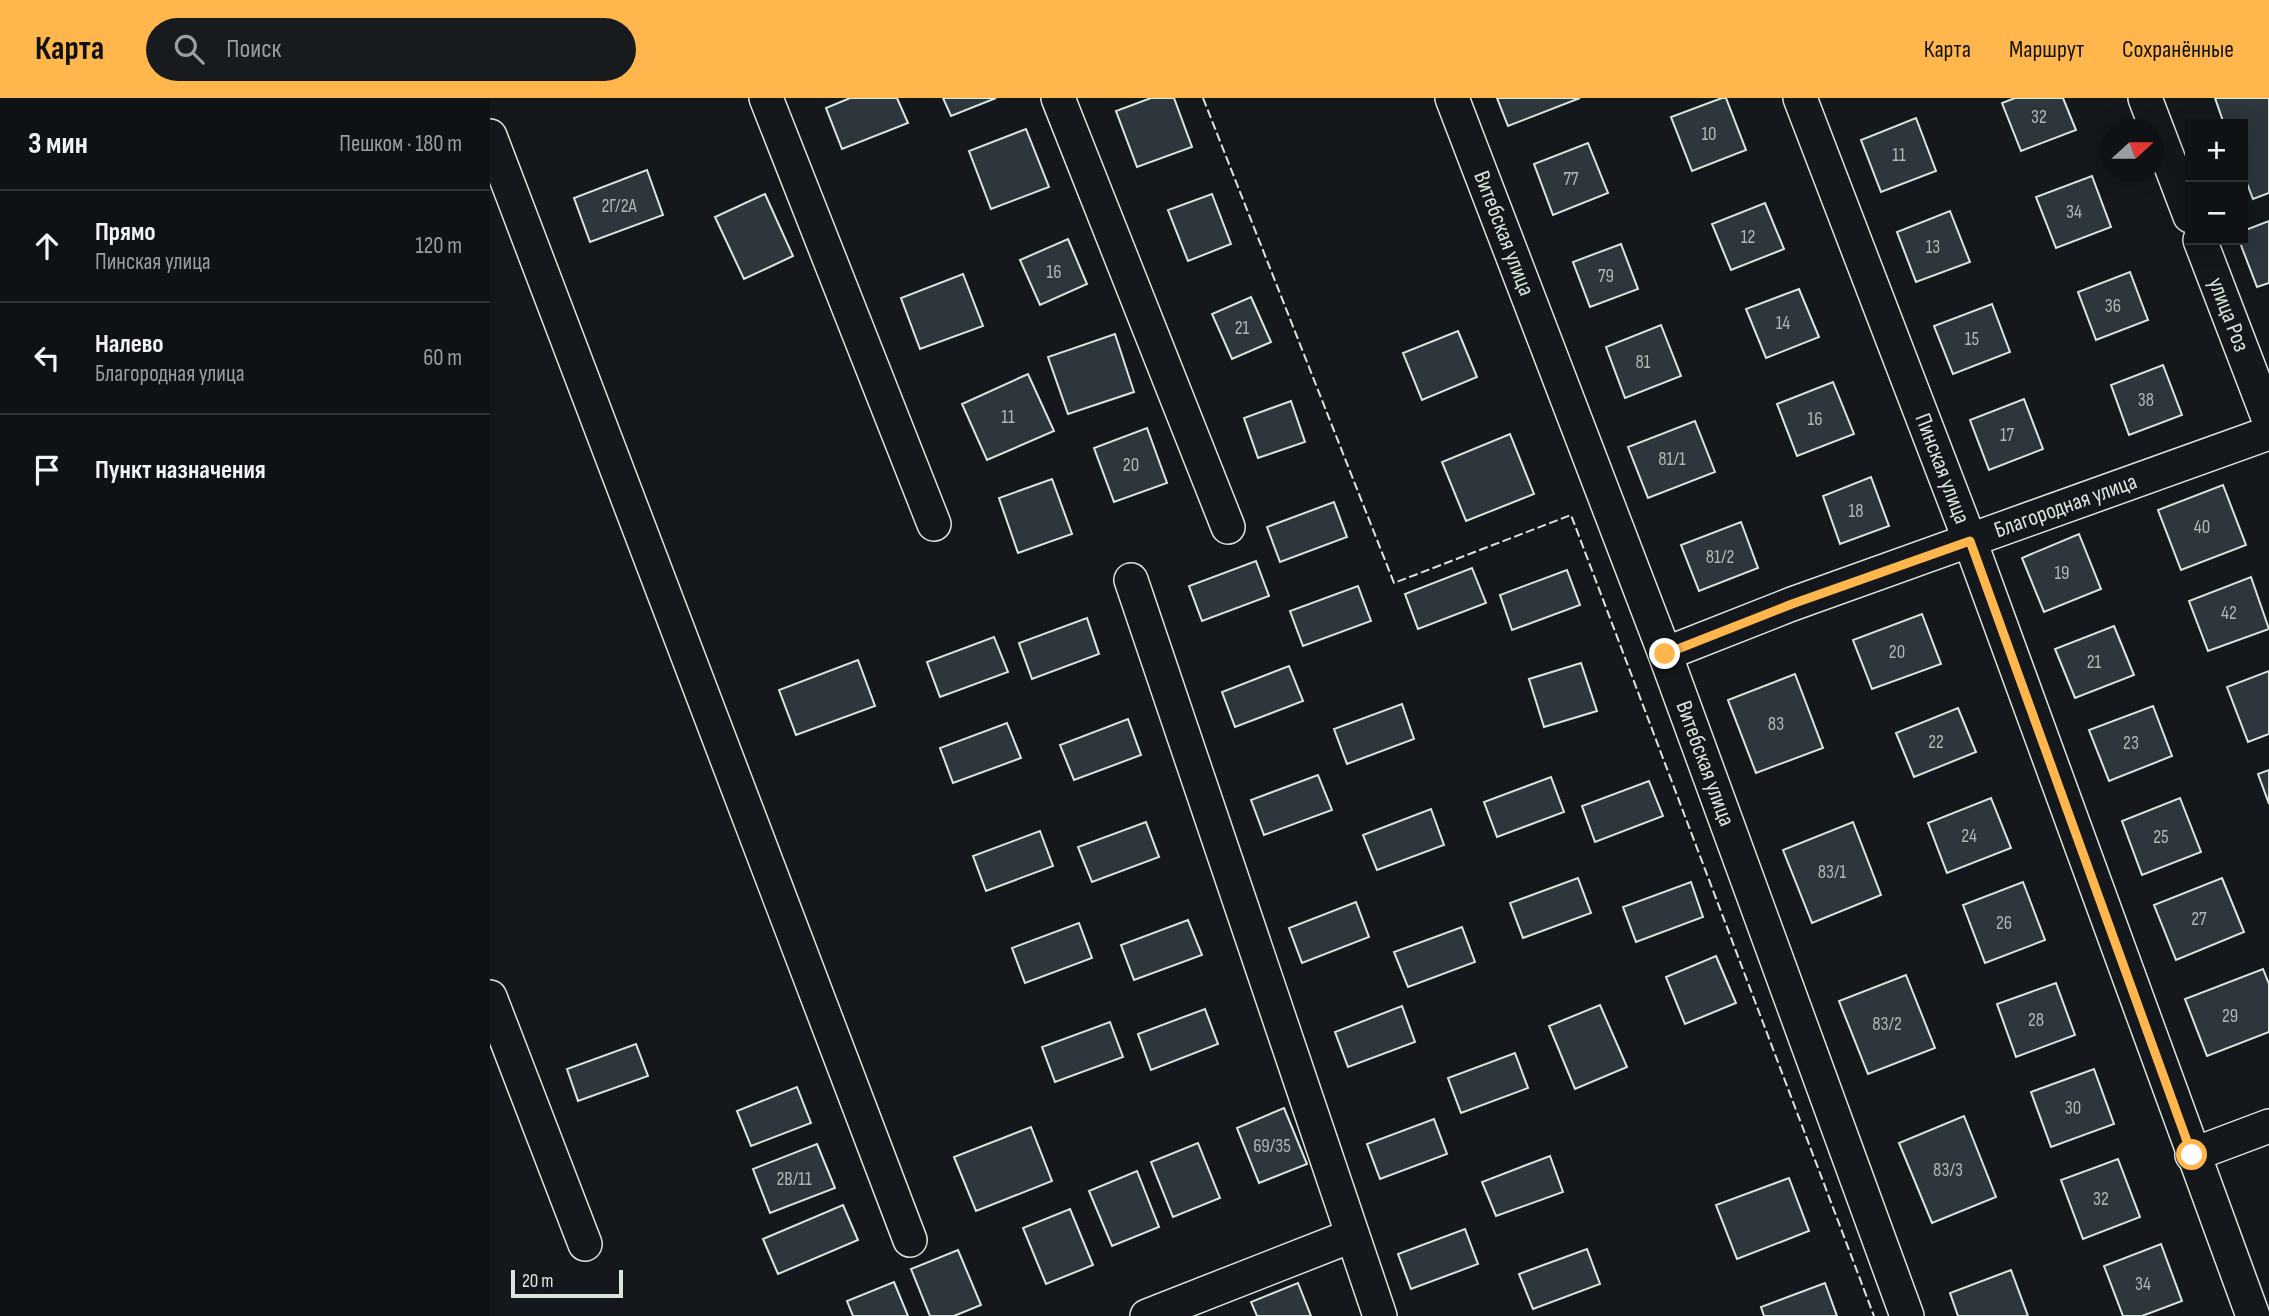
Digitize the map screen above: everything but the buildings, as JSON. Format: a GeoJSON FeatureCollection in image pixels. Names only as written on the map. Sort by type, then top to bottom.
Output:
{"type":"FeatureCollection","features":[{"type":"Feature","properties":{"kind":"street"},"geometry":{"type":"LineString","coordinates":[[766,98],[934,524]]}},
{"type":"Feature","properties":{"kind":"street"},"geometry":{"type":"LineString","coordinates":[[1058,98],[1228,527]]}},
{"type":"Feature","properties":{"kind":"street","name":"Витебская улица"},"geometry":{"type":"LineString","coordinates":[[1452,98],[1665,654],[1907,1316]]}},
{"type":"Feature","properties":{"kind":"street","name":"Пинская улица"},"geometry":{"type":"LineString","coordinates":[[1800,98],[1970,541],[2253,1316]]}},
{"type":"Feature","properties":{"kind":"street"},"geometry":{"type":"LineString","coordinates":[[2145,98],[2185,202]]}},
{"type":"Feature","properties":{"kind":"street"},"geometry":{"type":"LineString","coordinates":[[490,136],[910,1240]]}},
{"type":"Feature","properties":{"kind":"street","name":"улица Роз"},"geometry":{"type":"LineString","coordinates":[[2202,245],[2265,400]]}},
{"type":"Feature","properties":{"kind":"street","name":"Благородная улица"},"geometry":{"type":"LineString","coordinates":[[1665,654],[1792,604],[2269,433]]}},
{"type":"Feature","properties":{"kind":"street"},"geometry":{"type":"LineString","coordinates":[[1131,580],[1380,1316]]}},
{"type":"Feature","properties":{"kind":"street"},"geometry":{"type":"LineString","coordinates":[[490,998],[585,1244]]}},
{"type":"Feature","properties":{"kind":"street"},"geometry":{"type":"LineString","coordinates":[[2192,1155],[2269,1126]]}},
{"type":"Feature","properties":{"kind":"street"},"geometry":{"type":"LineString","coordinates":[[1147,1316],[1351,1236]]}},
{"type":"Feature","properties":{"kind":"fence"},"geometry":{"type":"LineString","coordinates":[[1203,98],[1394,583],[1571,515],[1874,1316]]}},
{"type":"Feature","properties":{"kind":"route"},"geometry":{"type":"LineString","coordinates":[[1665,654],[1792,604],[1970,541],[2192,1155]]}}]}
